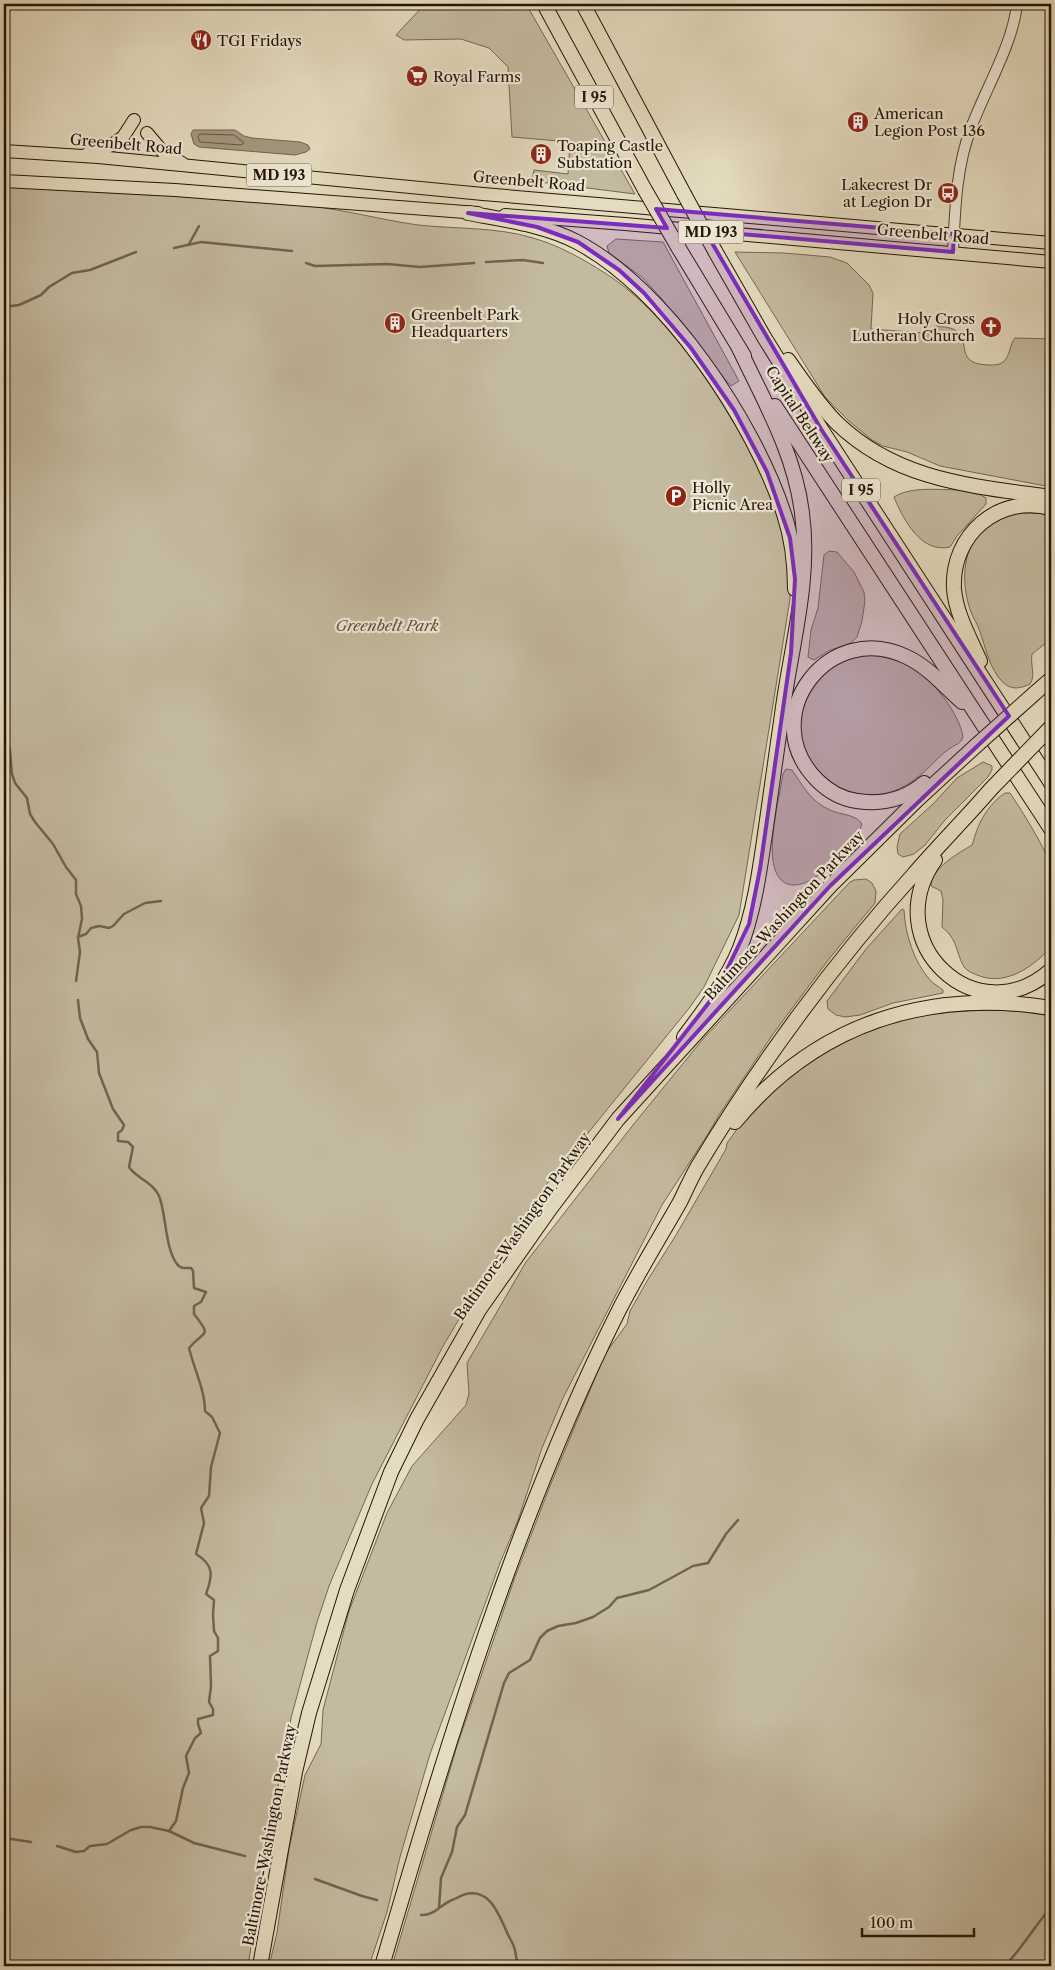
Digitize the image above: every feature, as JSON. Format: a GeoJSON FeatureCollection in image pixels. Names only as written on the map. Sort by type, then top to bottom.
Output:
{"type":"FeatureCollection","features":[{"type":"Feature","properties":{"kind":"highway","name":"Capital Beltway"},"geometry":{"type":"LineString","coordinates":[[544,4],[645,190],[739,348],[1051,829]]}},
{"type":"Feature","properties":{"kind":"highway","name":"Capital Beltway"},"geometry":{"type":"LineString","coordinates":[[586,8],[684,194],[764,337],[821,429],[1051,782]]}},
{"type":"Feature","properties":{"kind":"highway"},"geometry":{"type":"LineString","coordinates":[[468,213],[537,227],[578,242],[619,270],[644,293],[674,326],[704,364],[734,410],[753,444],[785,516],[795,579],[791,653]]}},
{"type":"Feature","properties":{"kind":"highway"},"geometry":{"type":"LineString","coordinates":[[734,285],[819,403],[836,422],[870,448],[907,469],[941,480],[1051,497]]}},
{"type":"Feature","properties":{"kind":"highway"},"geometry":{"type":"LineString","coordinates":[[618,1119],[714,996],[739,949],[756,897],[805,558],[799,493],[780,432],[739,348]]}},
{"type":"Feature","properties":{"kind":"highway"},"geometry":{"type":"LineString","coordinates":[[993,691],[959,613],[954,590],[957,559],[964,543],[974,529],[1001,510],[1021,506],[1051,508]]}},
{"type":"Feature","properties":{"kind":"highway"},"geometry":{"type":"LineString","coordinates":[[975,713],[920,665],[909,658],[883,649],[854,650],[831,660],[803,688],[796,708],[795,734],[801,758],[812,775],[820,783],[842,797],[867,802],[890,801],[910,793],[968,746],[979,743]]}},
{"type":"Feature","properties":{"kind":"highway","name":"Baltimore-Washington Parkway"},"geometry":{"type":"LineString","coordinates":[[260,1966],[284,1825],[309,1714],[347,1590],[391,1472],[417,1419],[479,1310],[550,1209],[618,1119],[830,886],[918,799],[1045,684]]}},
{"type":"Feature","properties":{"kind":"highway"},"geometry":{"type":"LineString","coordinates":[[1016,728],[1051,770]]}},
{"type":"Feature","properties":{"kind":"highway"},"geometry":{"type":"LineString","coordinates":[[382,1966],[460,1707],[500,1594],[546,1473],[586,1378],[618,1311],[686,1192],[699,1164],[727,1120],[808,1005],[914,873],[950,836],[991,789],[1051,728]]}},
{"type":"Feature","properties":{"kind":"highway"},"geometry":{"type":"LineString","coordinates":[[1023,786],[1051,842]]}},
{"type":"Feature","properties":{"kind":"highway"},"geometry":{"type":"LineString","coordinates":[[950,836],[927,870],[918,895],[917,917],[922,940],[936,964],[946,975],[968,987],[995,992],[1023,988],[1036,982],[1051,970]]}},
{"type":"Feature","properties":{"kind":"highway"},"geometry":{"type":"LineString","coordinates":[[686,1192],[734,1124],[757,1097],[796,1063],[843,1035],[883,1018],[940,1005],[997,1002],[1051,1008]]}},
{"type":"Feature","properties":{"kind":"main road"},"geometry":{"type":"LineString","coordinates":[[82,156],[112,145],[123,137],[134,120]]}},
{"type":"Feature","properties":{"kind":"main road"},"geometry":{"type":"LineString","coordinates":[[147,133],[163,152],[187,166]]}},
{"type":"Feature","properties":{"kind":"main road","name":"Greenbelt Road"},"geometry":{"type":"LineString","coordinates":[[4,151],[82,156],[491,195],[1051,243]]}},
{"type":"Feature","properties":{"kind":"main road","name":"Greenbelt Road"},"geometry":{"type":"LineString","coordinates":[[4,181],[175,190],[625,224],[1051,262]]}},
{"type":"Feature","properties":{"kind":"street"},"geometry":{"type":"LineString","coordinates":[[953,252],[965,148],[970,129],[1010,36],[1017,4]]}},
{"type":"Feature","properties":{"kind":"highlighted area"},"geometry":{"type":"Polygon","coordinates":[[[656,209],[954,234],[953,252],[705,231],[821,429],[1009,716],[830,886],[618,1119],[714,996],[749,924],[760,869],[791,653],[795,579],[790,538],[767,472],[734,410],[691,348],[644,293],[619,270],[578,242],[537,227],[468,213],[667,228],[656,209]]]}},
{"type":"Feature","properties":{"kind":"green space"},"geometry":{"type":"Polygon","coordinates":[[[425,4],[526,4],[635,194],[532,181],[534,170],[568,174],[570,142],[512,137],[508,67],[489,48],[461,39],[404,40],[396,35],[425,4]]]}},
{"type":"Feature","properties":{"kind":"green space","name":"Greenbelt Park"},"geometry":{"type":"Polygon","coordinates":[[[4,185],[233,199],[309,206],[418,225],[520,234],[561,248],[597,268],[624,287],[660,320],[692,359],[720,400],[756,462],[774,505],[786,551],[790,599],[739,915],[704,987],[690,1007],[546,1185],[480,1283],[442,1348],[372,1484],[329,1586],[317,1622],[291,1718],[268,1839],[248,1966],[4,1966],[4,185]]]}},
{"type":"Feature","properties":{"kind":"green space"},"geometry":{"type":"Polygon","coordinates":[[[616,239],[663,242],[739,381],[731,386],[707,359],[661,298],[643,278],[609,253],[607,246],[616,239]]]}},
{"type":"Feature","properties":{"kind":"green space"},"geometry":{"type":"Polygon","coordinates":[[[735,252],[784,253],[830,257],[847,263],[869,285],[873,293],[871,329],[925,333],[936,326],[950,328],[956,330],[961,336],[967,357],[978,364],[994,365],[1003,362],[1015,338],[1051,339],[1051,487],[940,466],[907,452],[883,446],[872,440],[849,421],[825,397],[735,252]]]}},
{"type":"Feature","properties":{"kind":"green space"},"geometry":{"type":"Polygon","coordinates":[[[917,490],[960,490],[981,495],[986,498],[986,504],[957,536],[950,547],[940,548],[930,545],[914,533],[902,515],[894,497],[917,490]]]}},
{"type":"Feature","properties":{"kind":"green space"},"geometry":{"type":"Polygon","coordinates":[[[1016,513],[1040,513],[1051,517],[1051,639],[1032,654],[1033,677],[1030,684],[1016,688],[1008,686],[1002,681],[993,668],[968,601],[965,577],[968,553],[979,532],[991,522],[1016,513]]]}},
{"type":"Feature","properties":{"kind":"green space"},"geometry":{"type":"Polygon","coordinates":[[[829,551],[837,552],[854,572],[864,592],[865,601],[857,637],[851,643],[828,651],[814,660],[808,657],[811,630],[818,608],[824,555],[829,551]]]}},
{"type":"Feature","properties":{"kind":"green space"},"geometry":{"type":"Polygon","coordinates":[[[872,655],[910,666],[927,678],[950,707],[961,728],[963,737],[960,742],[945,752],[924,772],[895,790],[867,795],[842,788],[820,773],[806,752],[800,727],[804,701],[821,676],[832,667],[844,661],[872,655]]]}},
{"type":"Feature","properties":{"kind":"green space"},"geometry":{"type":"Polygon","coordinates":[[[983,762],[992,766],[988,777],[945,820],[925,845],[914,854],[903,857],[898,854],[897,847],[900,834],[933,804],[957,778],[983,762]]]}},
{"type":"Feature","properties":{"kind":"green space"},"geometry":{"type":"Polygon","coordinates":[[[786,769],[792,770],[808,793],[823,807],[834,812],[852,816],[862,824],[849,847],[837,860],[810,881],[796,885],[785,883],[776,872],[772,851],[774,824],[783,774],[786,769]]]}},
{"type":"Feature","properties":{"kind":"green space"},"geometry":{"type":"Polygon","coordinates":[[[1005,793],[1010,793],[1015,800],[1040,842],[1049,862],[1052,888],[1051,947],[1036,962],[1018,973],[1008,977],[987,978],[971,973],[964,967],[956,946],[942,927],[943,900],[941,891],[931,886],[932,879],[941,867],[972,845],[984,816],[991,805],[1005,793]]]}},
{"type":"Feature","properties":{"kind":"green space"},"geometry":{"type":"Polygon","coordinates":[[[866,879],[872,883],[876,891],[875,903],[829,959],[773,1034],[662,1205],[563,1398],[542,1448],[518,1520],[500,1563],[430,1754],[400,1857],[387,1912],[369,1966],[269,1966],[277,1933],[289,1849],[305,1775],[321,1744],[323,1710],[349,1611],[387,1513],[412,1466],[466,1405],[469,1393],[467,1363],[526,1262],[703,1039],[850,882],[866,879]]]}},
{"type":"Feature","properties":{"kind":"green space"},"geometry":{"type":"Polygon","coordinates":[[[902,909],[904,910],[908,938],[919,965],[924,973],[943,990],[943,993],[893,1003],[860,1015],[845,1017],[836,1015],[828,1009],[827,1001],[866,949],[902,909]]]}},
{"type":"Feature","properties":{"kind":"green space"},"geometry":{"type":"Polygon","coordinates":[[[989,1010],[1018,1011],[1051,1016],[1051,1966],[392,1966],[457,1746],[515,1577],[550,1486],[605,1354],[627,1324],[630,1311],[726,1149],[727,1143],[753,1108],[772,1090],[807,1064],[846,1041],[866,1032],[906,1019],[926,1015],[989,1010]]]}},
{"type":"Feature","properties":{"kind":"water"},"geometry":{"type":"Polygon","coordinates":[[[193,130],[235,130],[244,136],[252,138],[300,142],[308,145],[310,149],[295,155],[199,147],[194,144],[191,134],[193,130]]]}},
{"type":"Feature","properties":{"kind":"waterway"},"geometry":{"type":"LineString","coordinates":[[189,244],[199,226]]}},
{"type":"Feature","properties":{"kind":"waterway"},"geometry":{"type":"LineString","coordinates":[[174,248],[201,242],[292,251]]}},
{"type":"Feature","properties":{"kind":"waterway"},"geometry":{"type":"LineString","coordinates":[[4,307],[19,305],[41,295],[49,287],[72,273],[90,270],[136,252]]}},
{"type":"Feature","properties":{"kind":"waterway"},"geometry":{"type":"LineString","coordinates":[[486,262],[523,260],[543,263]]}},
{"type":"Feature","properties":{"kind":"waterway"},"geometry":{"type":"LineString","coordinates":[[306,263],[315,266],[387,264],[420,267],[474,263]]}},
{"type":"Feature","properties":{"kind":"waterway"},"geometry":{"type":"LineString","coordinates":[[4,729],[15,783],[27,798],[30,814],[35,822],[53,844],[76,880],[76,894],[81,906],[82,919],[78,938],[80,952],[76,981]]}},
{"type":"Feature","properties":{"kind":"waterway"},"geometry":{"type":"LineString","coordinates":[[78,937],[86,934],[91,928],[99,926],[109,928],[113,926],[124,914],[145,903],[161,901]]}},
{"type":"Feature","properties":{"kind":"waterway"},"geometry":{"type":"LineString","coordinates":[[78,1000],[80,1018],[88,1039],[97,1052],[99,1073],[113,1109],[124,1125],[118,1133],[118,1141],[128,1142],[133,1147],[129,1167],[156,1191],[161,1203],[173,1257],[180,1267],[191,1268],[193,1271],[194,1288],[206,1292],[201,1302],[194,1306],[194,1314],[205,1331],[189,1348],[201,1387],[205,1411],[212,1417],[220,1433],[211,1467],[209,1496],[201,1508],[204,1523],[196,1554],[209,1566],[211,1576],[206,1594],[214,1600],[214,1631],[218,1638],[218,1651],[210,1656],[211,1686],[209,1702],[213,1709],[213,1715],[198,1719],[201,1733],[195,1738],[186,1756],[189,1773],[183,1788],[176,1821],[169,1831]]}},
{"type":"Feature","properties":{"kind":"waterway"},"geometry":{"type":"LineString","coordinates":[[439,1908],[441,1878],[452,1852],[457,1827],[465,1815],[504,1683],[509,1673],[530,1660],[540,1638],[547,1631],[558,1626],[576,1623],[593,1617],[609,1607],[617,1598],[649,1590],[693,1566],[708,1563],[726,1534],[738,1520]]}},
{"type":"Feature","properties":{"kind":"waterway"},"geometry":{"type":"LineString","coordinates":[[57,1846],[76,1852],[84,1851],[90,1846],[107,1844],[131,1830],[150,1827],[169,1831],[194,1843],[245,1856]]}},
{"type":"Feature","properties":{"kind":"waterway"},"geometry":{"type":"LineString","coordinates":[[4,1838],[31,1842]]}},
{"type":"Feature","properties":{"kind":"waterway"},"geometry":{"type":"LineString","coordinates":[[315,1879],[377,1900]]}},
{"type":"Feature","properties":{"kind":"waterway"},"geometry":{"type":"LineString","coordinates":[[421,1915],[430,1914],[448,1902],[464,1895],[474,1893],[481,1895],[492,1904],[500,1916],[513,1945],[519,1966]]}},
{"type":"Feature","properties":{"kind":"waterway"},"geometry":{"type":"LineString","coordinates":[[1005,1966],[1051,1907]]}},
{"type":"Feature","properties":{"kind":"place","name":"TGI Fridays"},"geometry":{"type":"Point","coordinates":[201,40]}},
{"type":"Feature","properties":{"kind":"place","name":"Royal Farms"},"geometry":{"type":"Point","coordinates":[417,76]}},
{"type":"Feature","properties":{"kind":"place","name":"American Legion Post 136"},"geometry":{"type":"Point","coordinates":[858,122]}},
{"type":"Feature","properties":{"kind":"place","name":"Toaping Castle Substation"},"geometry":{"type":"Point","coordinates":[541,154]}},
{"type":"Feature","properties":{"kind":"place","name":"Lakecrest Dr at Legion Dr"},"geometry":{"type":"Point","coordinates":[948,193]}},
{"type":"Feature","properties":{"kind":"place","name":"Greenbelt Park Headquarters"},"geometry":{"type":"Point","coordinates":[395,323]}},
{"type":"Feature","properties":{"kind":"place","name":"Holy Cross Lutheran Church"},"geometry":{"type":"Point","coordinates":[991,327]}},
{"type":"Feature","properties":{"kind":"place","name":"Holly Picnic Area"},"geometry":{"type":"Point","coordinates":[676,496]}}]}
